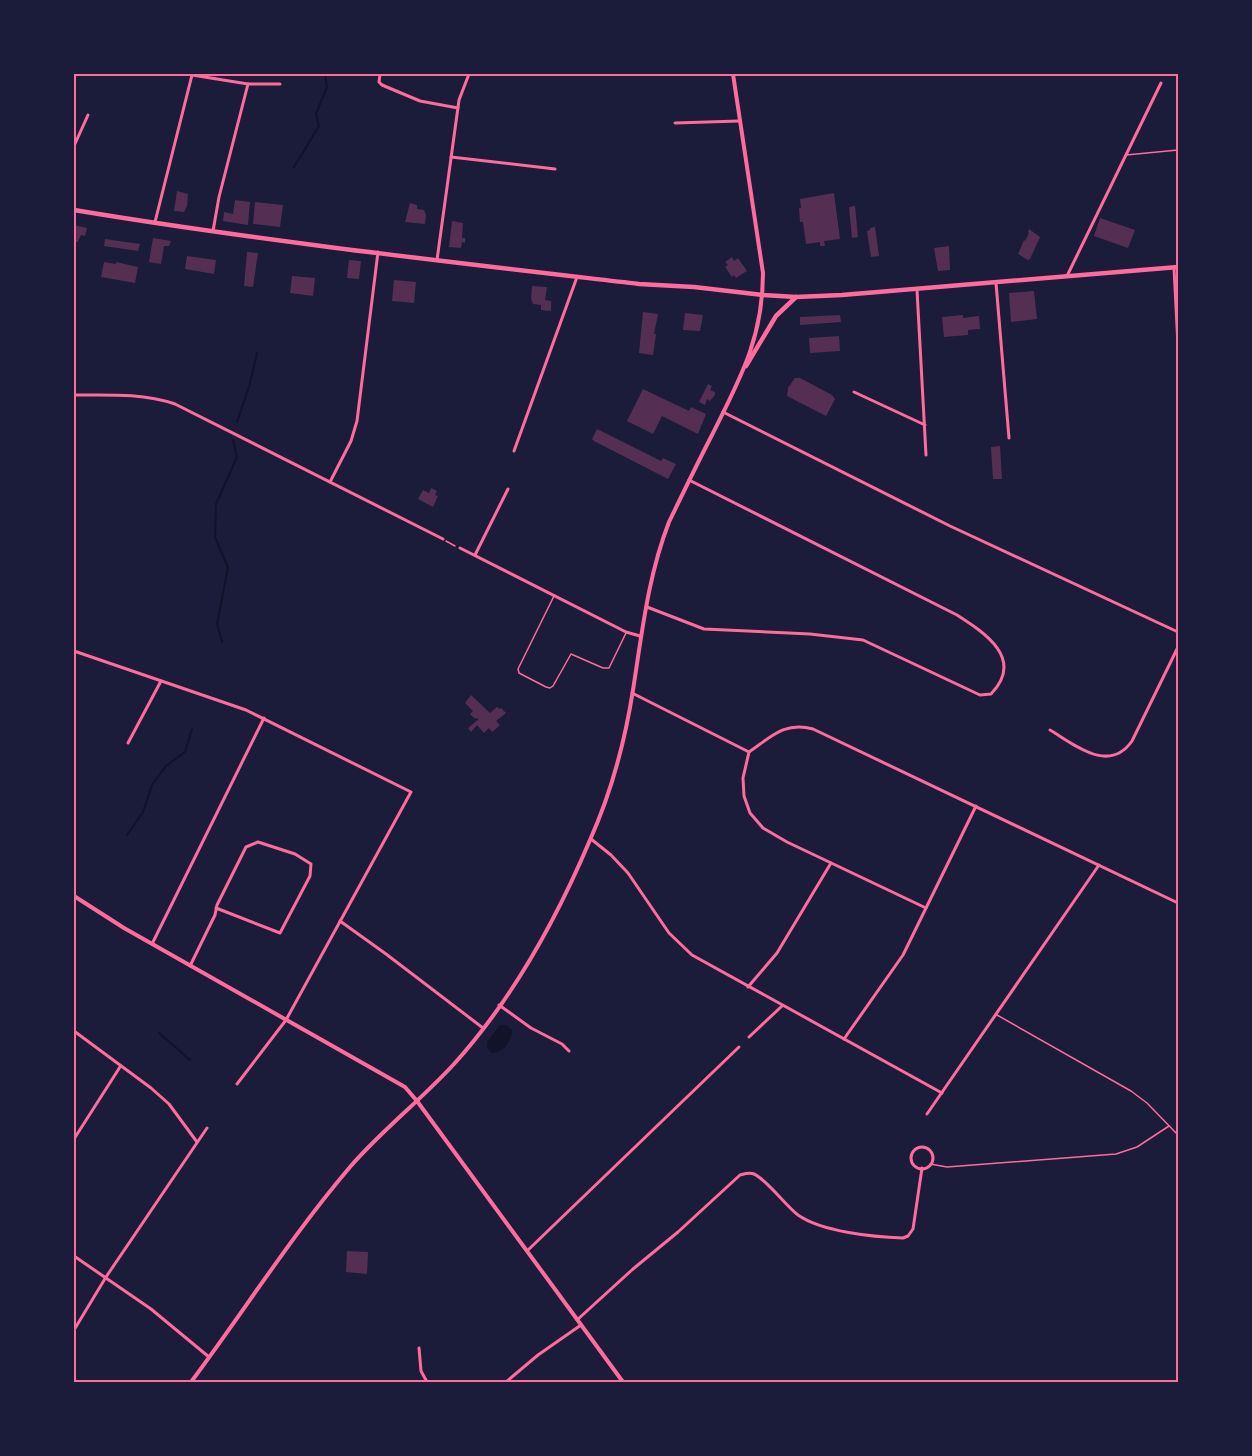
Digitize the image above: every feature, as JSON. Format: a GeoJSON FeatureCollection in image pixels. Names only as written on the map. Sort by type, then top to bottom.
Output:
{"type":"FeatureCollection","features":[{"type":"Feature","properties":{"kind":"main road"},"geometry":{"type":"LineString","coordinates":[[733,74],[763,273],[763,295],[754,342],[746,366]]}},
{"type":"Feature","properties":{"kind":"main road"},"geometry":{"type":"LineString","coordinates":[[74,210],[212,232],[577,277],[796,297],[1176,267]]}},
{"type":"Feature","properties":{"kind":"main road"},"geometry":{"type":"LineString","coordinates":[[191,1383],[326,1196],[352,1165],[455,1063],[483,1029],[555,913],[591,839],[615,770],[632,693],[645,606],[666,528],[746,366],[776,316],[796,297]]}},
{"type":"Feature","properties":{"kind":"main road"},"geometry":{"type":"LineString","coordinates":[[74,897],[190,966],[400,1083],[417,1101],[623,1383]]}},
{"type":"Feature","properties":{"kind":"street"},"geometry":{"type":"LineString","coordinates":[[380,74],[379,82],[382,85],[420,101],[458,108]]}},
{"type":"Feature","properties":{"kind":"street"},"geometry":{"type":"LineString","coordinates":[[437,260],[460,94],[469,74]]}},
{"type":"Feature","properties":{"kind":"street"},"geometry":{"type":"LineString","coordinates":[[155,224],[192,75],[248,84],[280,84]]}},
{"type":"Feature","properties":{"kind":"street"},"geometry":{"type":"LineString","coordinates":[[1067,276],[1161,83]]}},
{"type":"Feature","properties":{"kind":"street"},"geometry":{"type":"LineString","coordinates":[[212,232],[248,84]]}},
{"type":"Feature","properties":{"kind":"street"},"geometry":{"type":"LineString","coordinates":[[74,146],[88,115]]}},
{"type":"Feature","properties":{"kind":"street"},"geometry":{"type":"LineString","coordinates":[[675,123],[740,121]]}},
{"type":"Feature","properties":{"kind":"street"},"geometry":{"type":"LineString","coordinates":[[451,157],[555,169]]}},
{"type":"Feature","properties":{"kind":"street"},"geometry":{"type":"LineString","coordinates":[[330,482],[351,441],[357,421],[378,252]]}},
{"type":"Feature","properties":{"kind":"street"},"geometry":{"type":"LineString","coordinates":[[1176,267],[1179,346]]}},
{"type":"Feature","properties":{"kind":"street"},"geometry":{"type":"LineString","coordinates":[[514,451],[577,277]]}},
{"type":"Feature","properties":{"kind":"street"},"geometry":{"type":"LineString","coordinates":[[996,281],[1009,438]]}},
{"type":"Feature","properties":{"kind":"street"},"geometry":{"type":"LineString","coordinates":[[917,288],[926,455]]}},
{"type":"Feature","properties":{"kind":"street"},"geometry":{"type":"LineString","coordinates":[[855,392],[925,425]]}},
{"type":"Feature","properties":{"kind":"street"},"geometry":{"type":"LineString","coordinates":[[74,395],[130,395],[168,401],[443,539]]}},
{"type":"Feature","properties":{"kind":"street"},"geometry":{"type":"LineString","coordinates":[[723,412],[961,531],[1179,632]]}},
{"type":"Feature","properties":{"kind":"street"},"geometry":{"type":"LineString","coordinates":[[645,606],[704,629],[810,634],[863,640],[980,695],[989,695],[996,689],[1001,677],[1004,658],[993,641],[972,624],[690,480]]}},
{"type":"Feature","properties":{"kind":"street"},"geometry":{"type":"LineString","coordinates":[[474,555],[508,489]]}},
{"type":"Feature","properties":{"kind":"street"},"geometry":{"type":"LineString","coordinates":[[460,548],[626,632],[640,636]]}},
{"type":"Feature","properties":{"kind":"street"},"geometry":{"type":"LineString","coordinates":[[1050,730],[1092,753],[1110,757],[1123,752],[1132,741],[1179,647]]}},
{"type":"Feature","properties":{"kind":"street"},"geometry":{"type":"LineString","coordinates":[[74,651],[264,718],[411,792],[286,1020],[237,1084]]}},
{"type":"Feature","properties":{"kind":"street"},"geometry":{"type":"LineString","coordinates":[[128,743],[161,681]]}},
{"type":"Feature","properties":{"kind":"street"},"geometry":{"type":"LineString","coordinates":[[632,693],[749,752]]}},
{"type":"Feature","properties":{"kind":"street"},"geometry":{"type":"LineString","coordinates":[[152,944],[264,718]]}},
{"type":"Feature","properties":{"kind":"street"},"geometry":{"type":"LineString","coordinates":[[926,908],[763,828],[746,805],[743,787],[749,752],[786,728],[805,727],[824,733],[1179,903]]}},
{"type":"Feature","properties":{"kind":"street"},"geometry":{"type":"LineString","coordinates":[[844,1040],[903,955],[976,806]]}},
{"type":"Feature","properties":{"kind":"street"},"geometry":{"type":"LineString","coordinates":[[591,839],[628,873],[669,933],[680,945],[711,967],[942,1093]]}},
{"type":"Feature","properties":{"kind":"street"},"geometry":{"type":"LineString","coordinates":[[190,966],[215,915],[216,908],[243,850],[248,845],[258,842],[295,854],[311,864],[310,876],[280,933],[216,908]]}},
{"type":"Feature","properties":{"kind":"street"},"geometry":{"type":"LineString","coordinates":[[748,987],[777,953],[831,863]]}},
{"type":"Feature","properties":{"kind":"street"},"geometry":{"type":"LineString","coordinates":[[927,1114],[1099,865]]}},
{"type":"Feature","properties":{"kind":"street"},"geometry":{"type":"LineString","coordinates":[[340,921],[483,1029]]}},
{"type":"Feature","properties":{"kind":"street"},"geometry":{"type":"LineString","coordinates":[[500,1005],[531,1028],[562,1044],[568,1051]]}},
{"type":"Feature","properties":{"kind":"street"},"geometry":{"type":"LineString","coordinates":[[749,1037],[782,1005]]}},
{"type":"Feature","properties":{"kind":"street"},"geometry":{"type":"LineString","coordinates":[[74,1031],[120,1067],[152,1088],[169,1104],[197,1142]]}},
{"type":"Feature","properties":{"kind":"street"},"geometry":{"type":"LineString","coordinates":[[527,1251],[739,1047]]}},
{"type":"Feature","properties":{"kind":"street"},"geometry":{"type":"LineString","coordinates":[[74,1139],[120,1067]]}},
{"type":"Feature","properties":{"kind":"street"},"geometry":{"type":"LineString","coordinates":[[74,1330],[106,1277],[207,1128]]}},
{"type":"Feature","properties":{"kind":"street"},"geometry":{"type":"LineString","coordinates":[[923,1147],[930,1151],[933,1159],[930,1164],[922,1168],[914,1165],[911,1160],[913,1152],[923,1147]]}},
{"type":"Feature","properties":{"kind":"street"},"geometry":{"type":"LineString","coordinates":[[577,1320],[740,1175],[747,1173],[757,1176],[795,1213],[815,1225],[833,1230],[903,1238],[908,1236],[913,1229],[922,1168]]}},
{"type":"Feature","properties":{"kind":"street"},"geometry":{"type":"LineString","coordinates":[[74,1256],[151,1309],[209,1357]]}},
{"type":"Feature","properties":{"kind":"street"},"geometry":{"type":"LineString","coordinates":[[506,1383],[517,1371],[581,1325]]}},
{"type":"Feature","properties":{"kind":"street"},"geometry":{"type":"LineString","coordinates":[[419,1348],[420,1367],[427,1383]]}},
{"type":"Feature","properties":{"kind":"lane"},"geometry":{"type":"LineString","coordinates":[[1125,155],[1179,150]]}},
{"type":"Feature","properties":{"kind":"lane"},"geometry":{"type":"LineString","coordinates":[[555,595],[518,669],[519,673],[550,688],[571,654],[603,668],[609,668],[626,632]]}},
{"type":"Feature","properties":{"kind":"lane"},"geometry":{"type":"LineString","coordinates":[[996,1014],[1131,1091],[1148,1103],[1179,1135]]}},
{"type":"Feature","properties":{"kind":"lane"},"geometry":{"type":"LineString","coordinates":[[930,1164],[947,1167],[1104,1155],[1137,1147],[1169,1126]]}},
{"type":"Feature","properties":{"kind":"path"},"geometry":{"type":"LineString","coordinates":[[443,539],[460,548]]}},
{"type":"Feature","properties":{"kind":"shaded area"},"geometry":{"type":"Polygon","coordinates":[[[500,1025],[506,1025],[512,1030],[512,1034],[503,1049],[492,1053],[487,1048],[487,1042],[500,1025]]]}},
{"type":"Feature","properties":{"kind":"building"},"geometry":{"type":"Polygon","coordinates":[[[177,191],[188,194],[184,212],[174,211],[177,191]]]}},
{"type":"Feature","properties":{"kind":"building"},"geometry":{"type":"Polygon","coordinates":[[[834,193],[840,239],[824,241],[825,246],[820,246],[820,242],[806,244],[803,222],[800,222],[800,199],[834,193]]]}},
{"type":"Feature","properties":{"kind":"building"},"geometry":{"type":"Polygon","coordinates":[[[235,200],[250,202],[248,225],[223,221],[224,212],[233,214],[235,200]]]}},
{"type":"Feature","properties":{"kind":"building"},"geometry":{"type":"Polygon","coordinates":[[[255,202],[283,205],[280,227],[253,224],[255,202]]]}},
{"type":"Feature","properties":{"kind":"building"},"geometry":{"type":"Polygon","coordinates":[[[410,203],[417,205],[417,209],[424,210],[425,224],[405,222],[410,203]]]}},
{"type":"Feature","properties":{"kind":"building"},"geometry":{"type":"Polygon","coordinates":[[[855,206],[858,237],[852,238],[849,207],[855,206]]]}},
{"type":"Feature","properties":{"kind":"building"},"geometry":{"type":"Polygon","coordinates":[[[1100,218],[1135,230],[1128,248],[1094,236],[1100,218]]]}},
{"type":"Feature","properties":{"kind":"building"},"geometry":{"type":"Polygon","coordinates":[[[452,221],[463,223],[462,238],[465,238],[465,243],[462,242],[461,248],[449,247],[452,221]]]}},
{"type":"Feature","properties":{"kind":"building"},"geometry":{"type":"Polygon","coordinates":[[[74,225],[87,228],[85,236],[81,235],[78,242],[74,242],[74,225]]]}},
{"type":"Feature","properties":{"kind":"building"},"geometry":{"type":"Polygon","coordinates":[[[875,227],[879,256],[871,257],[867,231],[875,227]]]}},
{"type":"Feature","properties":{"kind":"building"},"geometry":{"type":"Polygon","coordinates":[[[1029,229],[1040,237],[1028,260],[1018,254],[1029,229]]]}},
{"type":"Feature","properties":{"kind":"building"},"geometry":{"type":"Polygon","coordinates":[[[153,238],[171,241],[169,246],[164,246],[161,264],[149,262],[153,238]]]}},
{"type":"Feature","properties":{"kind":"building"},"geometry":{"type":"Polygon","coordinates":[[[105,239],[140,244],[138,251],[104,246],[105,239]]]}},
{"type":"Feature","properties":{"kind":"building"},"geometry":{"type":"Polygon","coordinates":[[[949,246],[950,270],[938,271],[934,248],[949,246]]]}},
{"type":"Feature","properties":{"kind":"building"},"geometry":{"type":"Polygon","coordinates":[[[247,252],[258,253],[253,287],[244,286],[247,252]]]}},
{"type":"Feature","properties":{"kind":"building"},"geometry":{"type":"Polygon","coordinates":[[[187,256],[216,260],[214,274],[185,269],[187,256]]]}},
{"type":"Feature","properties":{"kind":"building"},"geometry":{"type":"Polygon","coordinates":[[[732,257],[734,261],[738,258],[747,271],[736,278],[734,275],[732,277],[725,267],[728,265],[725,262],[732,257]]]}},
{"type":"Feature","properties":{"kind":"building"},"geometry":{"type":"Polygon","coordinates":[[[349,260],[361,261],[359,279],[347,278],[349,260]]]}},
{"type":"Feature","properties":{"kind":"building"},"geometry":{"type":"Polygon","coordinates":[[[104,262],[138,267],[135,283],[101,277],[104,262]]]}},
{"type":"Feature","properties":{"kind":"building"},"geometry":{"type":"Polygon","coordinates":[[[292,276],[315,278],[313,296],[290,293],[292,276]]]}},
{"type":"Feature","properties":{"kind":"building"},"geometry":{"type":"Polygon","coordinates":[[[394,280],[416,282],[414,303],[392,301],[394,280]]]}},
{"type":"Feature","properties":{"kind":"building"},"geometry":{"type":"Polygon","coordinates":[[[532,286],[547,287],[545,300],[551,301],[551,311],[541,310],[541,305],[533,304],[532,286]]]}},
{"type":"Feature","properties":{"kind":"building"},"geometry":{"type":"Polygon","coordinates":[[[1034,291],[1037,319],[1011,322],[1009,293],[1034,291]]]}},
{"type":"Feature","properties":{"kind":"building"},"geometry":{"type":"Polygon","coordinates":[[[643,312],[658,314],[653,355],[639,353],[643,312]]]}},
{"type":"Feature","properties":{"kind":"building"},"geometry":{"type":"Polygon","coordinates":[[[685,313],[703,315],[700,331],[683,330],[685,313]]]}},
{"type":"Feature","properties":{"kind":"building"},"geometry":{"type":"Polygon","coordinates":[[[840,315],[841,322],[800,325],[800,317],[840,315]]]}},
{"type":"Feature","properties":{"kind":"building"},"geometry":{"type":"Polygon","coordinates":[[[963,315],[963,318],[979,316],[980,329],[968,330],[968,335],[944,337],[942,317],[963,315]]]}},
{"type":"Feature","properties":{"kind":"building"},"geometry":{"type":"Polygon","coordinates":[[[839,336],[840,351],[810,353],[809,338],[839,336]]]}},
{"type":"Feature","properties":{"kind":"building"},"geometry":{"type":"Polygon","coordinates":[[[795,378],[800,378],[832,395],[835,399],[826,416],[787,396],[788,388],[795,378]]]}},
{"type":"Feature","properties":{"kind":"building"},"geometry":{"type":"Polygon","coordinates":[[[708,384],[712,386],[710,390],[715,392],[715,395],[710,401],[707,399],[705,405],[699,402],[708,384]]]}},
{"type":"Feature","properties":{"kind":"building"},"geometry":{"type":"Polygon","coordinates":[[[643,389],[689,411],[691,407],[706,414],[698,434],[662,416],[653,434],[627,421],[643,389]]]}},
{"type":"Feature","properties":{"kind":"building"},"geometry":{"type":"Polygon","coordinates":[[[597,429],[661,461],[663,458],[676,464],[668,479],[594,441],[592,439],[597,429]]]}},
{"type":"Feature","properties":{"kind":"building"},"geometry":{"type":"Polygon","coordinates":[[[1000,446],[1002,479],[993,479],[991,447],[1000,446]]]}},
{"type":"Feature","properties":{"kind":"building"},"geometry":{"type":"Polygon","coordinates":[[[431,488],[437,491],[435,495],[438,496],[433,507],[418,499],[423,490],[429,493],[431,488]]]}},
{"type":"Feature","properties":{"kind":"building"},"geometry":{"type":"Polygon","coordinates":[[[471,695],[490,713],[497,707],[506,713],[496,721],[500,725],[492,732],[489,728],[484,733],[477,725],[471,732],[468,728],[479,719],[470,714],[473,711],[465,703],[471,695]]]}},
{"type":"Feature","properties":{"kind":"building"},"geometry":{"type":"Polygon","coordinates":[[[347,1251],[368,1252],[367,1274],[346,1272],[347,1251]]]}},
{"type":"Feature","properties":{"kind":"waterway"},"geometry":{"type":"LineString","coordinates":[[294,167],[319,126],[316,114],[327,87],[325,74]]}},
{"type":"Feature","properties":{"kind":"waterway"},"geometry":{"type":"LineString","coordinates":[[237,422],[257,353]]}},
{"type":"Feature","properties":{"kind":"waterway"},"geometry":{"type":"LineString","coordinates":[[222,642],[217,624],[228,568],[215,537],[216,504],[237,457],[233,440]]}},
{"type":"Feature","properties":{"kind":"waterway"},"geometry":{"type":"LineString","coordinates":[[127,835],[143,812],[152,785],[166,766],[185,752],[192,729]]}},
{"type":"Feature","properties":{"kind":"waterway"},"geometry":{"type":"LineString","coordinates":[[159,1033],[190,1060]]}}]}
